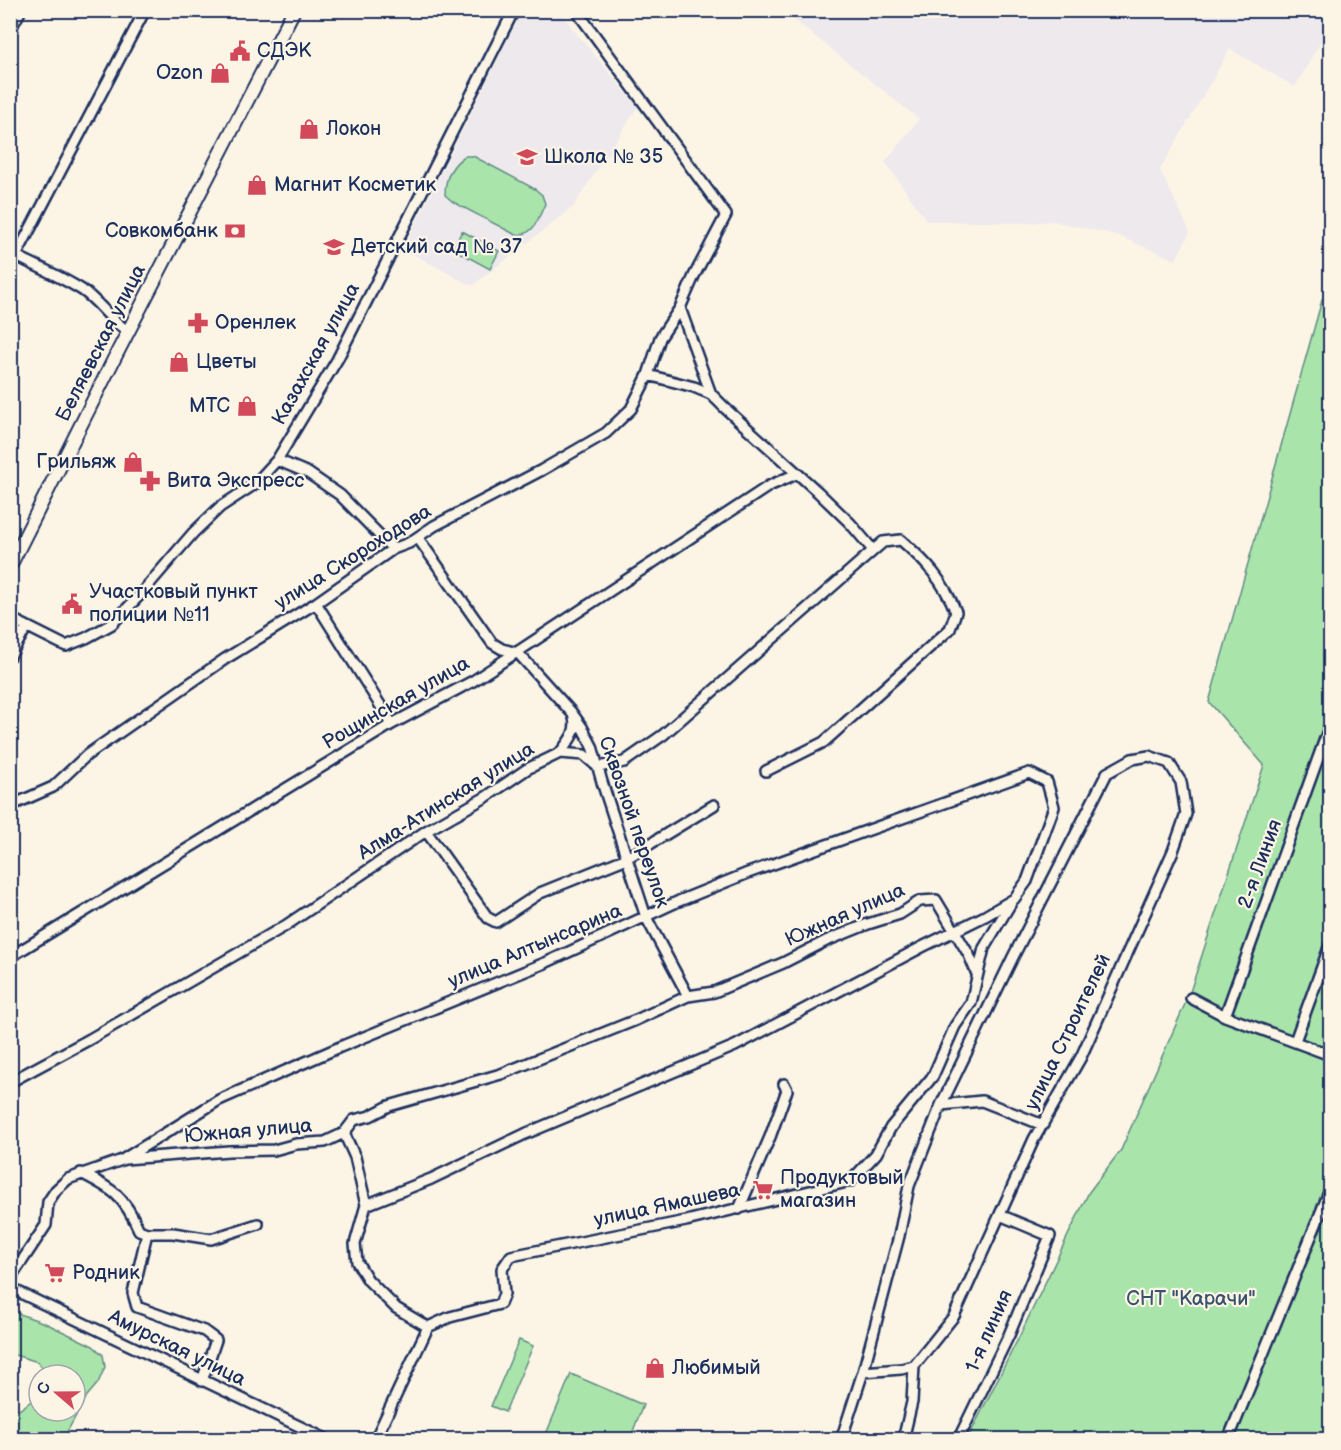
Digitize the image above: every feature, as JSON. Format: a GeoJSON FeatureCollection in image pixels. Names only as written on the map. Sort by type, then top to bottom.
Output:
{"type":"FeatureCollection","features":[{"type":"Feature","properties":{"kind":"main road","name":"Беляевская улица"},"geometry":{"type":"LineString","coordinates":[[10,566],[294,10]]}},
{"type":"Feature","properties":{"kind":"street"},"geometry":{"type":"LineString","coordinates":[[10,30],[21,10]]}},
{"type":"Feature","properties":{"kind":"street"},"geometry":{"type":"LineString","coordinates":[[129,331],[118,325],[96,301],[82,290],[14,254],[145,10]]}},
{"type":"Feature","properties":{"kind":"street","name":"Казахская улица"},"geometry":{"type":"LineString","coordinates":[[26,628],[66,646],[112,624],[193,532],[220,507],[255,484],[277,460],[337,360],[514,10]]}},
{"type":"Feature","properties":{"kind":"street","name":"улица Скороходова"},"geometry":{"type":"LineString","coordinates":[[10,806],[53,787],[87,755],[225,659],[316,603],[393,549],[418,538],[434,526],[606,433],[631,409],[648,375],[660,338],[680,308],[726,215],[576,10]]}},
{"type":"Feature","properties":{"kind":"street"},"geometry":{"type":"LineString","coordinates":[[680,308],[711,394],[850,523],[873,550]]}},
{"type":"Feature","properties":{"kind":"street"},"geometry":{"type":"LineString","coordinates":[[648,375],[711,394]]}},
{"type":"Feature","properties":{"kind":"street"},"geometry":{"type":"LineString","coordinates":[[277,460],[308,472],[340,495],[393,549]]}},
{"type":"Feature","properties":{"kind":"street","name":"Рощинская улица"},"geometry":{"type":"LineString","coordinates":[[10,957],[392,724],[473,681],[769,486],[795,474]]}},
{"type":"Feature","properties":{"kind":"street","name":"Сквозной переулок"},"geometry":{"type":"LineString","coordinates":[[418,538],[492,643],[502,650],[518,653],[572,713],[592,746],[646,917],[688,996]]}},
{"type":"Feature","properties":{"kind":"street"},"geometry":{"type":"LineString","coordinates":[[598,767],[624,762],[663,735],[873,550],[883,542],[901,540],[924,560],[947,590],[956,612],[950,629],[824,742],[766,771]]}},
{"type":"Feature","properties":{"kind":"street"},"geometry":{"type":"LineString","coordinates":[[316,603],[392,724]]}},
{"type":"Feature","properties":{"kind":"street"},"geometry":{"type":"LineString","coordinates":[[10,618],[26,628],[10,656]]}},
{"type":"Feature","properties":{"kind":"street"},"geometry":{"type":"LineString","coordinates":[[560,753],[574,731],[576,724],[572,713]]}},
{"type":"Feature","properties":{"kind":"street","name":"2-я Линия"},"geometry":{"type":"LineString","coordinates":[[1225,1016],[1330,725]]}},
{"type":"Feature","properties":{"kind":"street","name":"Алма-Атинская улица"},"geometry":{"type":"LineString","coordinates":[[10,1082],[285,926],[426,831],[486,797],[527,769],[560,753],[584,755],[598,767]]}},
{"type":"Feature","properties":{"kind":"street","name":"улица Строителей"},"geometry":{"type":"LineString","coordinates":[[914,1366],[954,1316],[1042,1125],[1081,1057],[1173,851],[1186,814],[1181,782],[1168,763],[1149,756],[1132,759],[1107,773],[1018,946],[941,1105]]}},
{"type":"Feature","properties":{"kind":"street","name":"улица Ямашева"},"geometry":{"type":"LineString","coordinates":[[428,1327],[450,1317],[500,1304],[504,1294],[502,1269],[511,1256],[739,1209],[851,1180],[876,1154],[891,1127],[933,1076],[955,1026],[971,1003],[976,974],[984,948],[1027,881],[1054,807],[1047,782],[1029,773]]}},
{"type":"Feature","properties":{"kind":"street","name":"улица Алтынсарина"},"geometry":{"type":"LineString","coordinates":[[10,1279],[46,1225],[48,1202],[56,1190],[68,1179],[122,1160],[219,1100],[340,1047],[545,963],[679,901],[800,853],[1029,773]]}},
{"type":"Feature","properties":{"kind":"street"},"geometry":{"type":"LineString","coordinates":[[426,831],[488,918],[496,922],[540,893],[627,858],[714,805]]}},
{"type":"Feature","properties":{"kind":"street"},"geometry":{"type":"LineString","coordinates":[[366,1205],[431,1179],[525,1134],[735,1046],[1014,899]]}},
{"type":"Feature","properties":{"kind":"street","name":"Южная улица"},"geometry":{"type":"LineString","coordinates":[[122,1160],[229,1151],[274,1150],[296,1144],[325,1142],[344,1133],[354,1120],[370,1116],[389,1106],[501,1074],[636,1020],[688,996],[714,992],[783,963],[826,941],[900,914],[920,900],[936,900],[955,931]]}},
{"type":"Feature","properties":{"kind":"street"},"geometry":{"type":"LineString","coordinates":[[955,931],[969,955],[976,974]]}},
{"type":"Feature","properties":{"kind":"street"},"geometry":{"type":"LineString","coordinates":[[1295,1041],[1330,945]]}},
{"type":"Feature","properties":{"kind":"street"},"geometry":{"type":"LineString","coordinates":[[1191,998],[1225,1016],[1330,1055]]}},
{"type":"Feature","properties":{"kind":"street"},"geometry":{"type":"LineString","coordinates":[[739,1209],[770,1137],[787,1090],[784,1084]]}},
{"type":"Feature","properties":{"kind":"street"},"geometry":{"type":"LineString","coordinates":[[841,1440],[864,1372],[899,1236],[909,1186],[941,1105],[982,1101],[1042,1125]]}},
{"type":"Feature","properties":{"kind":"street"},"geometry":{"type":"LineString","coordinates":[[344,1133],[355,1157],[366,1205],[355,1244],[357,1262],[368,1280],[396,1308],[428,1327],[375,1440]]}},
{"type":"Feature","properties":{"kind":"street"},"geometry":{"type":"LineString","coordinates":[[81,1173],[115,1192],[128,1206],[139,1230],[147,1233],[173,1233],[211,1239],[258,1224]]}},
{"type":"Feature","properties":{"kind":"street"},"geometry":{"type":"LineString","coordinates":[[1228,1440],[1330,1190]]}},
{"type":"Feature","properties":{"kind":"street","name":"1-я линия"},"geometry":{"type":"LineString","coordinates":[[958,1440],[1009,1335],[1050,1236],[1000,1215]]}},
{"type":"Feature","properties":{"kind":"street"},"geometry":{"type":"LineString","coordinates":[[147,1233],[133,1293],[137,1307],[204,1331],[216,1340],[202,1381]]}},
{"type":"Feature","properties":{"kind":"street","name":"Амурская улица"},"geometry":{"type":"LineString","coordinates":[[10,1288],[328,1440]]}},
{"type":"Feature","properties":{"kind":"street"},"geometry":{"type":"LineString","coordinates":[[864,1372],[901,1370],[914,1366],[912,1402],[903,1440]]}},
{"type":"Feature","properties":{"kind":"shaded area"},"geometry":{"type":"Polygon","coordinates":[[[1330,10],[1330,26],[1295,87],[1230,49],[1160,170],[1190,232],[1176,260],[1116,235],[1053,221],[1028,223],[927,221],[885,162],[919,119],[783,11],[1330,10]]]}},
{"type":"Feature","properties":{"kind":"shaded area","name":"Школа № 35"},"geometry":{"type":"Polygon","coordinates":[[[522,11],[558,11],[638,107],[573,207],[472,286],[403,249],[522,11]]]}},
{"type":"Feature","properties":{"kind":"green space"},"geometry":{"type":"Polygon","coordinates":[[[465,156],[473,156],[542,195],[545,204],[531,229],[516,235],[453,202],[445,195],[450,173],[465,156]]]}},
{"type":"Feature","properties":{"kind":"green space"},"geometry":{"type":"Polygon","coordinates":[[[462,231],[499,251],[490,269],[453,249],[462,231]]]}},
{"type":"Feature","properties":{"kind":"green space","name":"СНТ \"Карачи\""},"geometry":{"type":"Polygon","coordinates":[[[1330,295],[1330,1439],[967,1440],[1089,1192],[1121,1150],[1189,995],[1264,765],[1209,702],[1322,300],[1330,295]]]}},
{"type":"Feature","properties":{"kind":"green space"},"geometry":{"type":"Polygon","coordinates":[[[11,1311],[45,1323],[93,1346],[103,1355],[105,1367],[98,1383],[87,1396],[87,1363],[39,1363],[11,1354],[11,1311]]]}},
{"type":"Feature","properties":{"kind":"green space"},"geometry":{"type":"Polygon","coordinates":[[[519,1340],[533,1346],[505,1412],[491,1406],[519,1340]]]}},
{"type":"Feature","properties":{"kind":"green space"},"geometry":{"type":"Polygon","coordinates":[[[571,1374],[643,1405],[630,1439],[544,1439],[571,1374]]]}},
{"type":"Feature","properties":{"kind":"green space"},"geometry":{"type":"Polygon","coordinates":[[[27,1404],[27,1423],[72,1423],[63,1439],[22,1439],[19,1432],[14,1428],[11,1429],[11,1416],[27,1404]]]}},
{"type":"Feature","properties":{"kind":"place","name":"СДЭК"},"geometry":{"type":"Point","coordinates":[240,51]}},
{"type":"Feature","properties":{"kind":"place","name":"Ozon"},"geometry":{"type":"Point","coordinates":[220,73]}},
{"type":"Feature","properties":{"kind":"place","name":"Локон"},"geometry":{"type":"Point","coordinates":[309,129]}},
{"type":"Feature","properties":{"kind":"place","name":"Школа № 35"},"geometry":{"type":"Point","coordinates":[527,157]}},
{"type":"Feature","properties":{"kind":"place","name":"Магнит Косметик"},"geometry":{"type":"Point","coordinates":[257,185]}},
{"type":"Feature","properties":{"kind":"place","name":"Совкомбанк"},"geometry":{"type":"Point","coordinates":[235,231]}},
{"type":"Feature","properties":{"kind":"place","name":"Детский сад № 37"},"geometry":{"type":"Point","coordinates":[334,247]}},
{"type":"Feature","properties":{"kind":"place","name":"Оренлек"},"geometry":{"type":"Point","coordinates":[198,323]}},
{"type":"Feature","properties":{"kind":"place","name":"Цветы"},"geometry":{"type":"Point","coordinates":[179,362]}},
{"type":"Feature","properties":{"kind":"place","name":"МТС"},"geometry":{"type":"Point","coordinates":[247,406]}},
{"type":"Feature","properties":{"kind":"place","name":"Грильяж"},"geometry":{"type":"Point","coordinates":[133,462]}},
{"type":"Feature","properties":{"kind":"place","name":"Вита Экспресс"},"geometry":{"type":"Point","coordinates":[150,481]}},
{"type":"Feature","properties":{"kind":"place","name":"Участковый пункт полиции №11"},"geometry":{"type":"Point","coordinates":[72,604]}},
{"type":"Feature","properties":{"kind":"place","name":"Продуктовый магазин"},"geometry":{"type":"Point","coordinates":[763,1190]}},
{"type":"Feature","properties":{"kind":"place","name":"Родник"},"geometry":{"type":"Point","coordinates":[55,1273]}},
{"type":"Feature","properties":{"kind":"place","name":"Любимый"},"geometry":{"type":"Point","coordinates":[655,1368]}}]}
